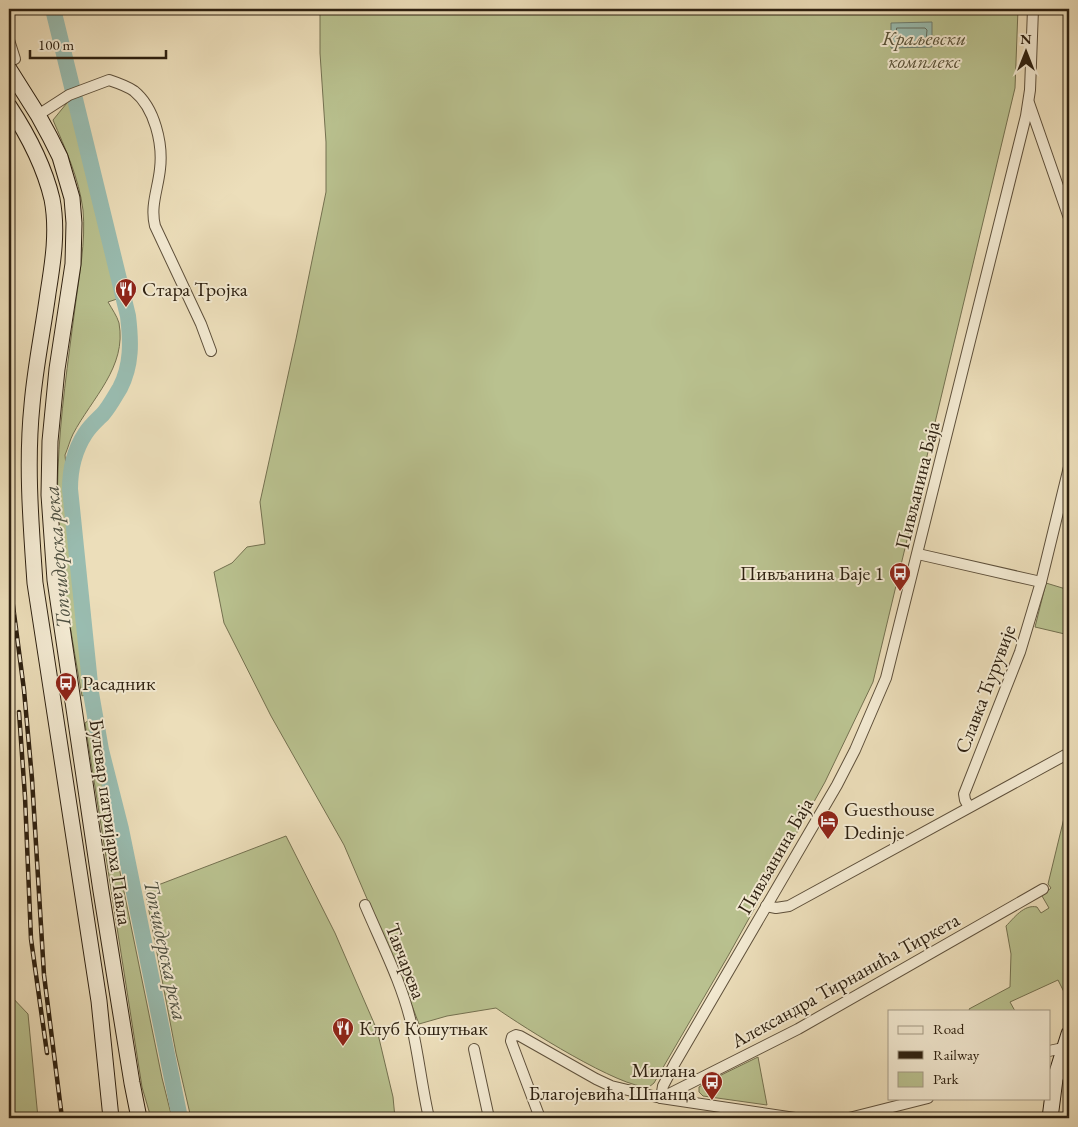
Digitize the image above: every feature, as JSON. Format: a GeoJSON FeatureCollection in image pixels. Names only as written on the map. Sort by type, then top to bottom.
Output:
{"type":"FeatureCollection","features":[{"type":"Feature","properties":{"kind":"main road","name":"Булевар патријарха Павла"},"geometry":{"type":"LineString","coordinates":[[12,64],[60,157],[72,198],[74,223],[73,264],[57,370],[50,441],[49,494],[55,580],[101,890],[139,1118]]}},
{"type":"Feature","properties":{"kind":"main road","name":"Булевар патријарха Павла"},"geometry":{"type":"LineString","coordinates":[[9,106],[32,144],[41,164],[52,201],[54,221],[53,264],[32,406],[30,468],[31,532],[35,584],[100,1010],[111,1118]]}},
{"type":"Feature","properties":{"kind":"main road"},"geometry":{"type":"LineString","coordinates":[[1050,1118],[1053,1086],[1063,1045]]}},
{"type":"Feature","properties":{"kind":"street","name":"Пивљанина Баја"},"geometry":{"type":"LineString","coordinates":[[661,1098],[664,1086],[675,1063],[837,785],[880,696],[893,655],[1029,102],[1033,9]]}},
{"type":"Feature","properties":{"kind":"street"},"geometry":{"type":"LineString","coordinates":[[9,40],[12,64]]}},
{"type":"Feature","properties":{"kind":"street"},"geometry":{"type":"LineString","coordinates":[[38,115],[69,95],[109,80],[124,85],[135,92],[149,110],[161,153],[152,212],[155,226],[201,324],[211,352]]}},
{"type":"Feature","properties":{"kind":"street"},"geometry":{"type":"LineString","coordinates":[[1029,102],[1069,218]]}},
{"type":"Feature","properties":{"kind":"street","name":"Славка Ћурувије"},"geometry":{"type":"LineString","coordinates":[[968,807],[964,794],[1020,652],[1041,582],[1069,467]]}},
{"type":"Feature","properties":{"kind":"street"},"geometry":{"type":"LineString","coordinates":[[918,554],[1041,582]]}},
{"type":"Feature","properties":{"kind":"street"},"geometry":{"type":"LineString","coordinates":[[766,906],[776,908],[789,906],[1069,753]]}},
{"type":"Feature","properties":{"kind":"street","name":"Александра Тирнанића Тиркета"},"geometry":{"type":"LineString","coordinates":[[661,1098],[798,1029],[1043,890]]}},
{"type":"Feature","properties":{"kind":"street","name":"Тавчарева"},"geometry":{"type":"LineString","coordinates":[[365,905],[399,986],[412,1026],[429,1118]]}},
{"type":"Feature","properties":{"kind":"street"},"geometry":{"type":"LineString","coordinates":[[539,1117],[511,1041],[512,1037],[516,1035],[604,1083],[661,1098],[795,1118]]}},
{"type":"Feature","properties":{"kind":"street"},"geometry":{"type":"LineString","coordinates":[[474,1050],[489,1118]]}},
{"type":"Feature","properties":{"kind":"street"},"geometry":{"type":"LineString","coordinates":[[849,1118],[920,1100]]}},
{"type":"Feature","properties":{"kind":"green space","name":"Краљевски комплекс"},"geometry":{"type":"Polygon","coordinates":[[[320,9],[1018,9],[1015,88],[873,682],[825,782],[728,956],[654,1083],[649,1087],[635,1085],[595,1068],[527,1029],[496,1008],[447,1016],[419,1024],[344,845],[271,716],[224,623],[214,572],[232,563],[247,547],[265,544],[260,502],[326,192],[326,142],[320,53],[320,9]]]}},
{"type":"Feature","properties":{"kind":"green space"},"geometry":{"type":"Polygon","coordinates":[[[71,98],[120,298],[108,302],[119,323],[120,339],[118,354],[106,382],[73,434],[65,455],[87,694],[82,696],[64,583],[58,498],[62,409],[84,234],[83,210],[75,175],[53,120],[71,98]]]}},
{"type":"Feature","properties":{"kind":"green space"},"geometry":{"type":"Polygon","coordinates":[[[1046,583],[1069,590],[1069,635],[1035,627],[1046,583]]]}},
{"type":"Feature","properties":{"kind":"green space"},"geometry":{"type":"Polygon","coordinates":[[[89,720],[162,1078],[172,1118],[151,1118],[142,1087],[85,723],[89,720]]]}},
{"type":"Feature","properties":{"kind":"green space"},"geometry":{"type":"Polygon","coordinates":[[[1069,815],[1069,1002],[1058,980],[1010,1002],[1014,1010],[970,1010],[1010,987],[1011,954],[1006,926],[1020,912],[1028,908],[1037,907],[1041,913],[1049,908],[1042,896],[1051,888],[1048,884],[1064,818],[1069,815]]]}},
{"type":"Feature","properties":{"kind":"green space"},"geometry":{"type":"Polygon","coordinates":[[[286,836],[335,933],[377,1030],[393,1097],[395,1118],[191,1118],[176,1053],[145,890],[286,836]]]}},
{"type":"Feature","properties":{"kind":"green space"},"geometry":{"type":"Polygon","coordinates":[[[9,994],[28,1014],[38,1118],[9,1118],[9,994]]]}},
{"type":"Feature","properties":{"kind":"green space"},"geometry":{"type":"Polygon","coordinates":[[[758,1057],[767,1105],[703,1096],[699,1092],[699,1087],[707,1082],[758,1057]]]}},
{"type":"Feature","properties":{"kind":"water"},"geometry":{"type":"Polygon","coordinates":[[[932,22],[932,47],[891,48],[891,23],[932,22]]]}},
{"type":"Feature","properties":{"kind":"waterway","name":"Топчидерска река"},"geometry":{"type":"LineString","coordinates":[[53,9],[128,316],[130,335],[129,362],[124,379],[108,408],[89,428],[81,440],[75,454],[71,475],[70,489],[91,693],[101,750],[121,829],[180,1118]]}},
{"type":"Feature","properties":{"kind":"railway"},"geometry":{"type":"LineString","coordinates":[[9,575],[24,690],[32,779],[44,975],[62,1118]]}},
{"type":"Feature","properties":{"kind":"railway"},"geometry":{"type":"LineString","coordinates":[[19,712],[25,797],[31,939],[47,1053]]}},
{"type":"Feature","properties":{"kind":"place","name":"Стара Тројка"},"geometry":{"type":"Point","coordinates":[126,308]}},
{"type":"Feature","properties":{"kind":"place","name":"Пивљанина Баје 1"},"geometry":{"type":"Point","coordinates":[900,592]}},
{"type":"Feature","properties":{"kind":"place","name":"Расадник"},"geometry":{"type":"Point","coordinates":[66,702]}},
{"type":"Feature","properties":{"kind":"place","name":"Guesthouse Dedinje"},"geometry":{"type":"Point","coordinates":[828,840]}},
{"type":"Feature","properties":{"kind":"place","name":"Клуб Кошутњак"},"geometry":{"type":"Point","coordinates":[343,1047]}},
{"type":"Feature","properties":{"kind":"place","name":"Милана Благојевића Шпанца"},"geometry":{"type":"Point","coordinates":[712,1101]}}]}
